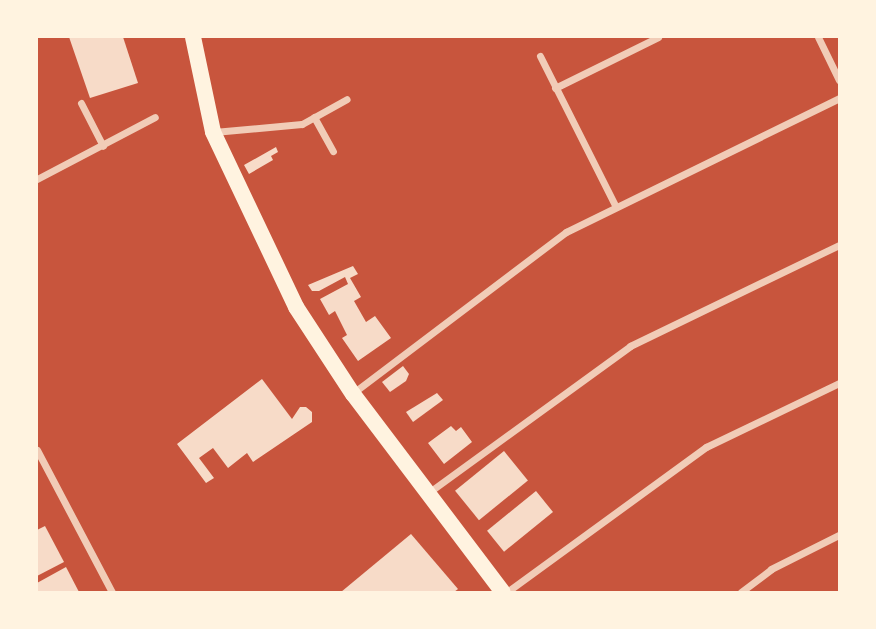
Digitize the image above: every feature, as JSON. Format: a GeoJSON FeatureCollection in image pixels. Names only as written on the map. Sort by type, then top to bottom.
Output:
{"type":"FeatureCollection","features":[{"type":"Feature","properties":{"kind":"main road"},"geometry":{"type":"LineString","coordinates":[[193,37],[213,132],[289,295],[353,394],[505,592]]}},
{"type":"Feature","properties":{"kind":"street"},"geometry":{"type":"LineString","coordinates":[[555,88],[658,37]]}},
{"type":"Feature","properties":{"kind":"street"},"geometry":{"type":"LineString","coordinates":[[818,37],[839,80]]}},
{"type":"Feature","properties":{"kind":"street"},"geometry":{"type":"LineString","coordinates":[[540,56],[616,207]]}},
{"type":"Feature","properties":{"kind":"street"},"geometry":{"type":"LineString","coordinates":[[353,394],[566,232],[839,98]]}},
{"type":"Feature","properties":{"kind":"street"},"geometry":{"type":"LineString","coordinates":[[213,132],[302,124],[347,99]]}},
{"type":"Feature","properties":{"kind":"street"},"geometry":{"type":"LineString","coordinates":[[81,103],[103,146]]}},
{"type":"Feature","properties":{"kind":"street"},"geometry":{"type":"LineString","coordinates":[[37,179],[155,117]]}},
{"type":"Feature","properties":{"kind":"street"},"geometry":{"type":"LineString","coordinates":[[314,117],[333,151]]}},
{"type":"Feature","properties":{"kind":"street"},"geometry":{"type":"LineString","coordinates":[[427,493],[630,345],[839,245]]}},
{"type":"Feature","properties":{"kind":"street"},"geometry":{"type":"LineString","coordinates":[[505,592],[706,447],[839,383]]}},
{"type":"Feature","properties":{"kind":"street"},"geometry":{"type":"LineString","coordinates":[[37,450],[112,592]]}},
{"type":"Feature","properties":{"kind":"street"},"geometry":{"type":"LineString","coordinates":[[741,592],[771,569],[839,535]]}},
{"type":"Feature","properties":{"kind":"building"},"geometry":{"type":"Polygon","coordinates":[[[69,37],[123,37],[138,83],[90,98],[69,37]]]}},
{"type":"Feature","properties":{"kind":"building"},"geometry":{"type":"Polygon","coordinates":[[[276,147],[278,152],[271,156],[273,160],[249,174],[244,165],[276,147]]]}},
{"type":"Feature","properties":{"kind":"building"},"geometry":{"type":"Polygon","coordinates":[[[353,266],[358,274],[350,278],[361,297],[354,301],[366,322],[375,316],[391,338],[358,361],[342,338],[347,335],[335,311],[329,315],[320,299],[348,284],[345,277],[319,291],[312,291],[308,285],[353,266]]]}},
{"type":"Feature","properties":{"kind":"building"},"geometry":{"type":"Polygon","coordinates":[[[403,366],[409,374],[406,381],[390,392],[382,382],[403,366]]]}},
{"type":"Feature","properties":{"kind":"building"},"geometry":{"type":"Polygon","coordinates":[[[262,379],[292,419],[300,407],[306,407],[312,412],[312,422],[253,462],[247,453],[228,468],[213,448],[199,458],[214,478],[206,483],[177,444],[262,379]]]}},
{"type":"Feature","properties":{"kind":"building"},"geometry":{"type":"Polygon","coordinates":[[[437,393],[443,400],[413,422],[406,412],[437,393]]]}},
{"type":"Feature","properties":{"kind":"building"},"geometry":{"type":"Polygon","coordinates":[[[451,426],[456,431],[461,427],[472,442],[444,464],[428,443],[451,426]]]}},
{"type":"Feature","properties":{"kind":"building"},"geometry":{"type":"Polygon","coordinates":[[[504,451],[528,481],[479,520],[455,491],[504,451]]]}},
{"type":"Feature","properties":{"kind":"building"},"geometry":{"type":"Polygon","coordinates":[[[536,491],[553,512],[504,552],[487,531],[536,491]]]}},
{"type":"Feature","properties":{"kind":"building"},"geometry":{"type":"Polygon","coordinates":[[[45,526],[64,562],[37,576],[37,530],[45,526]]]}},
{"type":"Feature","properties":{"kind":"building"},"geometry":{"type":"Polygon","coordinates":[[[411,534],[458,589],[454,592],[341,592],[411,534]]]}},
{"type":"Feature","properties":{"kind":"building"},"geometry":{"type":"Polygon","coordinates":[[[66,567],[79,592],[37,592],[37,583],[66,567]]]}}]}
